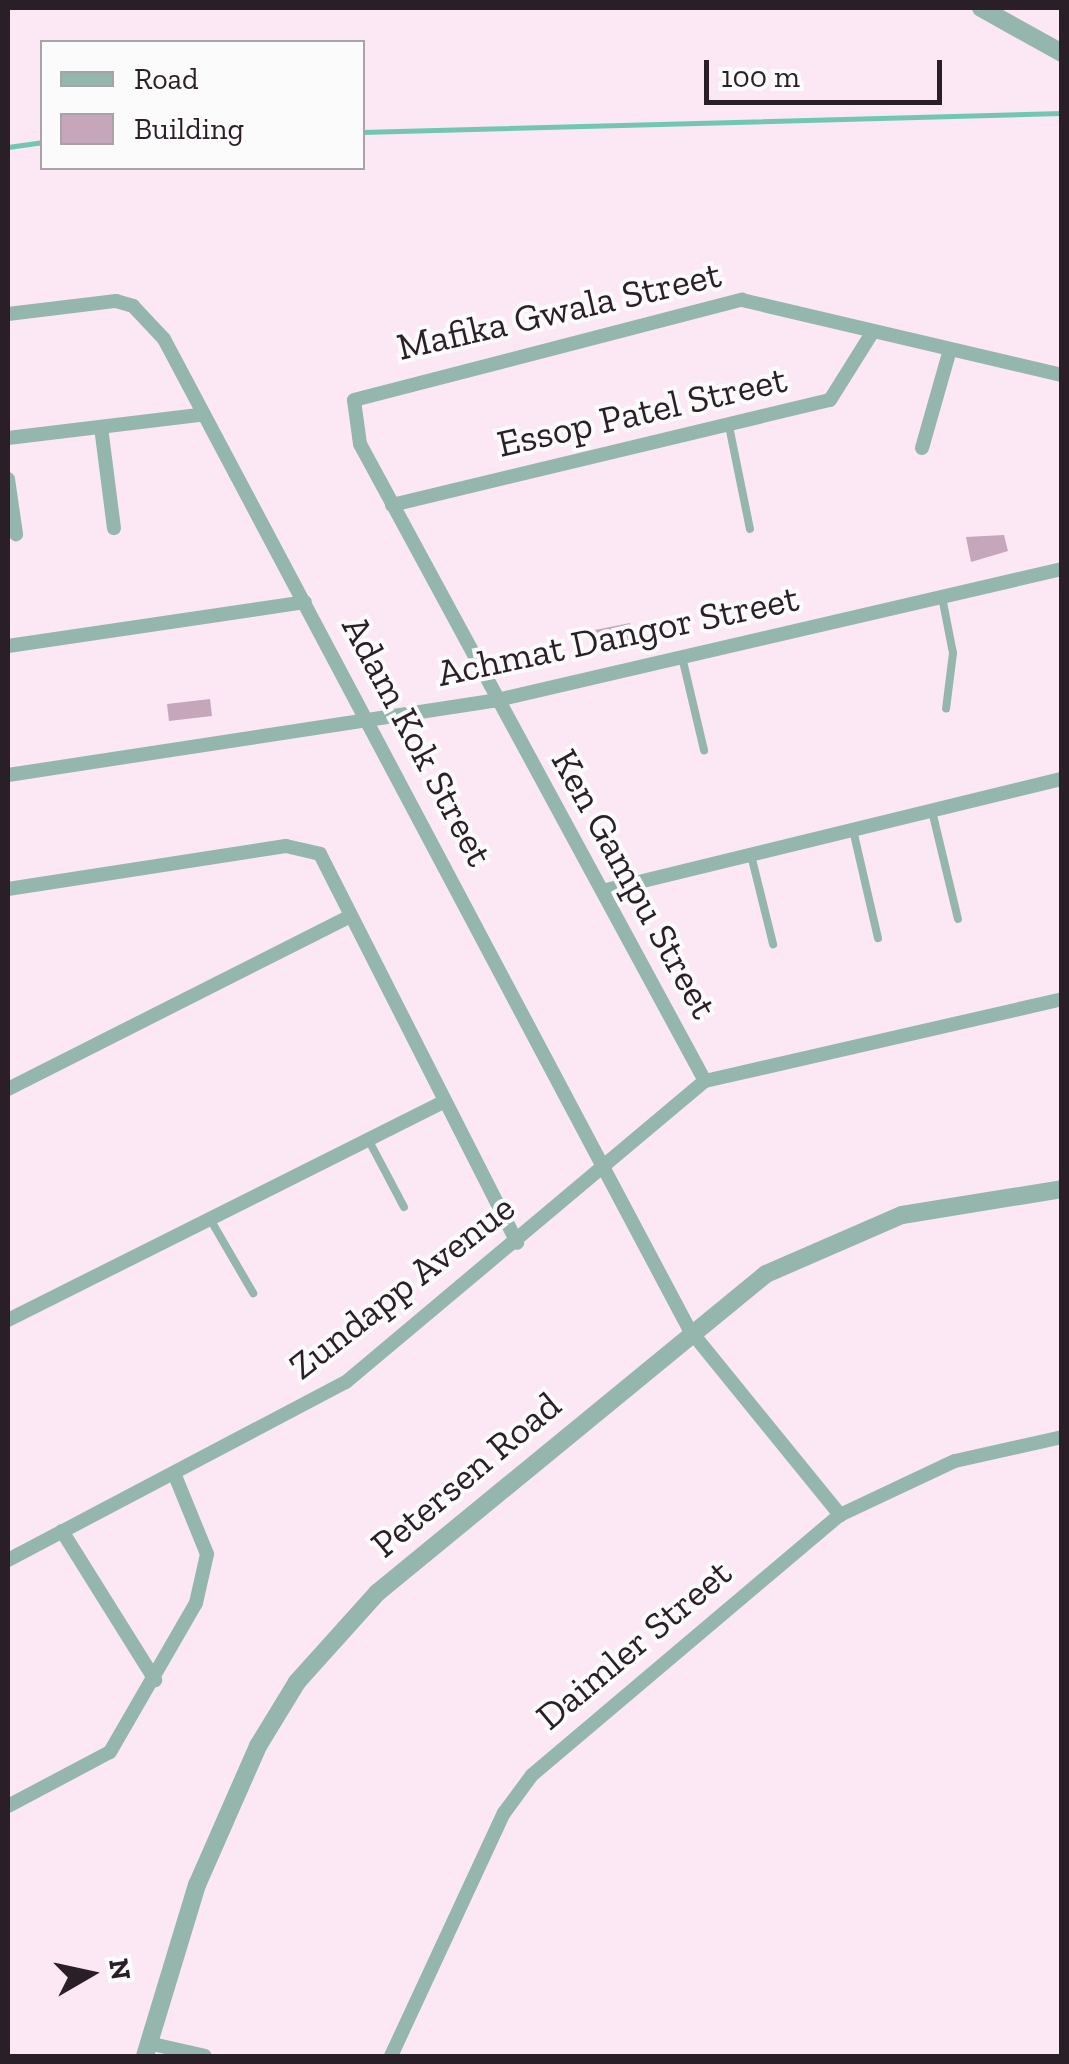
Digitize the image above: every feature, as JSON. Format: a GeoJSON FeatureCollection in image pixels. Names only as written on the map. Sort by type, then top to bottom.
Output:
{"type":"FeatureCollection","features":[{"type":"Feature","properties":{"kind":"street"},"geometry":{"type":"LineString","coordinates":[[981,8],[1062,53]]}},
{"type":"Feature","properties":{"kind":"street","name":"Adam Kok Street"},"geometry":{"type":"LineString","coordinates":[[8,314],[96,300],[133,306],[164,338],[199,415],[371,721],[689,1329],[840,1514]]}},
{"type":"Feature","properties":{"kind":"street","name":"Mafika Gwala Street"},"geometry":{"type":"LineString","coordinates":[[362,393],[742,300],[789,304],[872,334],[1062,376]]}},
{"type":"Feature","properties":{"kind":"street","name":"Essop Patel Street"},"geometry":{"type":"LineString","coordinates":[[392,505],[830,400],[872,334]]}},
{"type":"Feature","properties":{"kind":"street"},"geometry":{"type":"LineString","coordinates":[[922,448],[949,352]]}},
{"type":"Feature","properties":{"kind":"street","name":"Ken Gampu Street"},"geometry":{"type":"LineString","coordinates":[[362,393],[354,428],[392,505],[493,701],[606,890],[705,1082]]}},
{"type":"Feature","properties":{"kind":"street"},"geometry":{"type":"LineString","coordinates":[[8,438],[199,415]]}},
{"type":"Feature","properties":{"kind":"street"},"geometry":{"type":"LineString","coordinates":[[101,427],[114,528]]}},
{"type":"Feature","properties":{"kind":"street"},"geometry":{"type":"LineString","coordinates":[[8,479],[16,534]]}},
{"type":"Feature","properties":{"kind":"street","name":"Achmat Dangor Street"},"geometry":{"type":"LineString","coordinates":[[8,775],[493,701],[1062,569]]}},
{"type":"Feature","properties":{"kind":"street"},"geometry":{"type":"LineString","coordinates":[[8,646],[305,602]]}},
{"type":"Feature","properties":{"kind":"street"},"geometry":{"type":"LineString","coordinates":[[606,890],[1062,780]]}},
{"type":"Feature","properties":{"kind":"street"},"geometry":{"type":"LineString","coordinates":[[8,889],[299,847],[320,854],[347,918],[517,1243]]}},
{"type":"Feature","properties":{"kind":"street"},"geometry":{"type":"LineString","coordinates":[[8,1089],[347,918]]}},
{"type":"Feature","properties":{"kind":"street"},"geometry":{"type":"LineString","coordinates":[[705,1082],[1062,999]]}},
{"type":"Feature","properties":{"kind":"street","name":"Zundapp Avenue"},"geometry":{"type":"LineString","coordinates":[[8,1560],[346,1382],[517,1243],[601,1162],[705,1082]]}},
{"type":"Feature","properties":{"kind":"street"},"geometry":{"type":"LineString","coordinates":[[8,1320],[441,1103]]}},
{"type":"Feature","properties":{"kind":"street","name":"Petersen Road"},"geometry":{"type":"LineString","coordinates":[[146,2050],[197,1885],[296,1682],[407,1566],[689,1329],[766,1274],[864,1227],[1062,1189]]}},
{"type":"Feature","properties":{"kind":"street","name":"Daimler Street"},"geometry":{"type":"LineString","coordinates":[[392,2056],[504,1813],[532,1775],[840,1514],[955,1461],[1062,1437]]}},
{"type":"Feature","properties":{"kind":"street"},"geometry":{"type":"LineString","coordinates":[[8,1806],[110,1752],[155,1680],[209,1569],[174,1473]]}},
{"type":"Feature","properties":{"kind":"street"},"geometry":{"type":"LineString","coordinates":[[62,1532],[155,1680]]}},
{"type":"Feature","properties":{"kind":"street"},"geometry":{"type":"LineString","coordinates":[[146,2050],[205,2056]]}},
{"type":"Feature","properties":{"kind":"lane"},"geometry":{"type":"LineString","coordinates":[[729,426],[750,529]]}},
{"type":"Feature","properties":{"kind":"lane"},"geometry":{"type":"LineString","coordinates":[[942,597],[952,653],[946,709]]}},
{"type":"Feature","properties":{"kind":"lane"},"geometry":{"type":"LineString","coordinates":[[682,657],[704,750]]}},
{"type":"Feature","properties":{"kind":"lane"},"geometry":{"type":"LineString","coordinates":[[932,811],[958,919]]}},
{"type":"Feature","properties":{"kind":"lane"},"geometry":{"type":"LineString","coordinates":[[852,830],[878,938]]}},
{"type":"Feature","properties":{"kind":"lane"},"geometry":{"type":"LineString","coordinates":[[751,855],[773,944]]}},
{"type":"Feature","properties":{"kind":"lane"},"geometry":{"type":"LineString","coordinates":[[368,1140],[404,1207]]}},
{"type":"Feature","properties":{"kind":"lane"},"geometry":{"type":"LineString","coordinates":[[210,1219],[253,1293]]}},
{"type":"Feature","properties":{"kind":"building"},"geometry":{"type":"Polygon","coordinates":[[[1004,535],[1008,551],[971,562],[966,537],[1004,535]]]}},
{"type":"Feature","properties":{"kind":"building"},"geometry":{"type":"Polygon","coordinates":[[[630,623],[633,639],[593,648],[590,631],[630,623]]]}},
{"type":"Feature","properties":{"kind":"building"},"geometry":{"type":"Polygon","coordinates":[[[210,699],[212,716],[169,721],[167,704],[210,699]]]}},
{"type":"Feature","properties":{"kind":"waterway"},"geometry":{"type":"LineString","coordinates":[[365,132],[1062,113]]}},
{"type":"Feature","properties":{"kind":"waterway"},"geometry":{"type":"LineString","coordinates":[[8,147],[40,142]]}}]}
